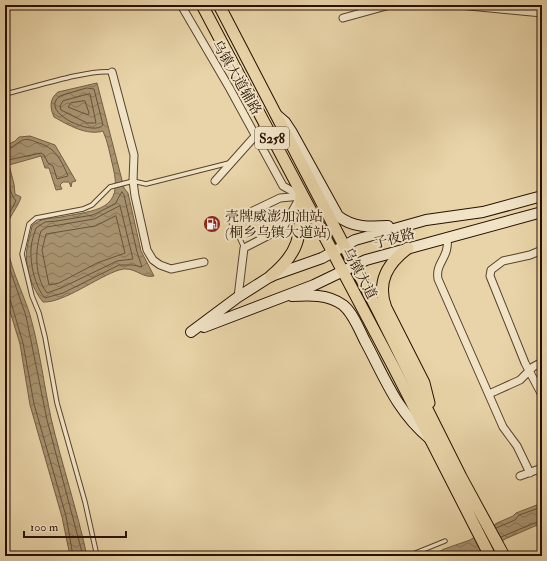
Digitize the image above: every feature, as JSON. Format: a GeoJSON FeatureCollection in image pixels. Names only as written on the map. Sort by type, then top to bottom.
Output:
{"type":"FeatureCollection","features":[{"type":"Feature","properties":{"kind":"main road","name":"乌镇大道"},"geometry":{"type":"LineString","coordinates":[[218,5],[276,114],[432,417],[477,520],[490,556]]}},
{"type":"Feature","properties":{"kind":"main road","name":"乌镇大道"},"geometry":{"type":"LineString","coordinates":[[202,6],[301,196],[342,270],[428,438],[477,520],[504,555]]}},
{"type":"Feature","properties":{"kind":"main road"},"geometry":{"type":"LineString","coordinates":[[248,93],[261,86]]}},
{"type":"Feature","properties":{"kind":"main road"},"geometry":{"type":"LineString","coordinates":[[276,114],[292,131],[338,216],[345,221],[360,226],[408,225]]}},
{"type":"Feature","properties":{"kind":"main road"},"geometry":{"type":"LineString","coordinates":[[271,276],[290,258],[295,249],[301,228],[301,196]]}},
{"type":"Feature","properties":{"kind":"main road","name":"子夜路"},"geometry":{"type":"LineString","coordinates":[[542,196],[483,212],[442,217],[355,240],[313,262],[271,276],[238,297],[191,332],[314,285],[354,265],[408,248],[542,212]]}},
{"type":"Feature","properties":{"kind":"main road"},"geometry":{"type":"LineString","coordinates":[[408,248],[394,259],[386,272],[383,281],[382,296],[386,308],[424,383],[432,417]]}},
{"type":"Feature","properties":{"kind":"main road"},"geometry":{"type":"LineString","coordinates":[[282,297],[321,296],[343,305],[360,330],[402,411],[414,426],[428,438]]}},
{"type":"Feature","properties":{"kind":"street","name":"乌镇大道辅路"},"geometry":{"type":"LineString","coordinates":[[182,5],[283,186],[301,196]]}},
{"type":"Feature","properties":{"kind":"street"},"geometry":{"type":"LineString","coordinates":[[343,18],[390,5]]}},
{"type":"Feature","properties":{"kind":"street"},"geometry":{"type":"LineString","coordinates":[[459,5],[542,13]]}},
{"type":"Feature","properties":{"kind":"street"},"geometry":{"type":"LineString","coordinates":[[112,72],[134,155],[133,181],[147,250],[153,260],[160,265],[171,269],[204,262]]}},
{"type":"Feature","properties":{"kind":"street"},"geometry":{"type":"LineString","coordinates":[[215,181],[265,125]]}},
{"type":"Feature","properties":{"kind":"street"},"geometry":{"type":"LineString","coordinates":[[232,221],[280,198],[301,196]]}},
{"type":"Feature","properties":{"kind":"street"},"geometry":{"type":"LineString","coordinates":[[238,297],[244,248],[283,228],[301,196]]}},
{"type":"Feature","properties":{"kind":"street"},"geometry":{"type":"LineString","coordinates":[[447,238],[448,251],[438,268],[438,279],[503,427],[517,446],[530,473]]}},
{"type":"Feature","properties":{"kind":"street"},"geometry":{"type":"LineString","coordinates":[[542,250],[530,255],[503,261],[491,270],[490,276],[516,345],[542,395]]}},
{"type":"Feature","properties":{"kind":"street"},"geometry":{"type":"LineString","coordinates":[[489,394],[520,380],[533,366],[542,362]]}},
{"type":"Feature","properties":{"kind":"street"},"geometry":{"type":"LineString","coordinates":[[520,476],[542,468]]}},
{"type":"Feature","properties":{"kind":"lane"},"geometry":{"type":"LineString","coordinates":[[5,94],[87,74],[104,71],[112,72]]}},
{"type":"Feature","properties":{"kind":"lane"},"geometry":{"type":"LineString","coordinates":[[97,556],[85,502],[57,403],[45,337],[39,313],[32,296],[22,254],[30,224],[36,218],[83,209],[92,205],[110,187],[133,181],[146,184],[232,163]]}},
{"type":"Feature","properties":{"kind":"lane"},"geometry":{"type":"LineString","coordinates":[[232,221],[244,248]]}},
{"type":"Feature","properties":{"kind":"lane"},"geometry":{"type":"LineString","coordinates":[[408,556],[445,541]]}},
{"type":"Feature","properties":{"kind":"water"},"geometry":{"type":"Polygon","coordinates":[[[97,83],[124,188],[128,193],[141,251],[154,276],[146,276],[129,269],[119,270],[110,273],[61,298],[43,302],[32,284],[28,269],[26,255],[32,226],[46,219],[96,210],[111,200],[114,192],[115,181],[113,167],[108,144],[103,131],[84,131],[71,126],[54,117],[51,107],[53,98],[58,92],[97,83]]]}},
{"type":"Feature","properties":{"kind":"water"},"geometry":{"type":"Polygon","coordinates":[[[30,136],[55,145],[76,181],[72,182],[71,187],[69,182],[63,182],[60,185],[62,189],[56,190],[49,168],[45,168],[41,156],[9,165],[15,194],[21,197],[8,223],[7,238],[8,250],[14,272],[30,315],[39,353],[51,418],[87,556],[70,556],[62,517],[30,405],[20,344],[5,295],[5,146],[15,141],[19,137],[30,136]]]}},
{"type":"Feature","properties":{"kind":"water"},"geometry":{"type":"Polygon","coordinates":[[[542,503],[542,523],[505,539],[483,556],[432,556],[444,549],[470,540],[516,513],[542,503]]]}},
{"type":"Feature","properties":{"kind":"place","name":"壳牌威澎加油站 (桐乡乌镇大道站)"},"geometry":{"type":"Point","coordinates":[212,224]}}]}
